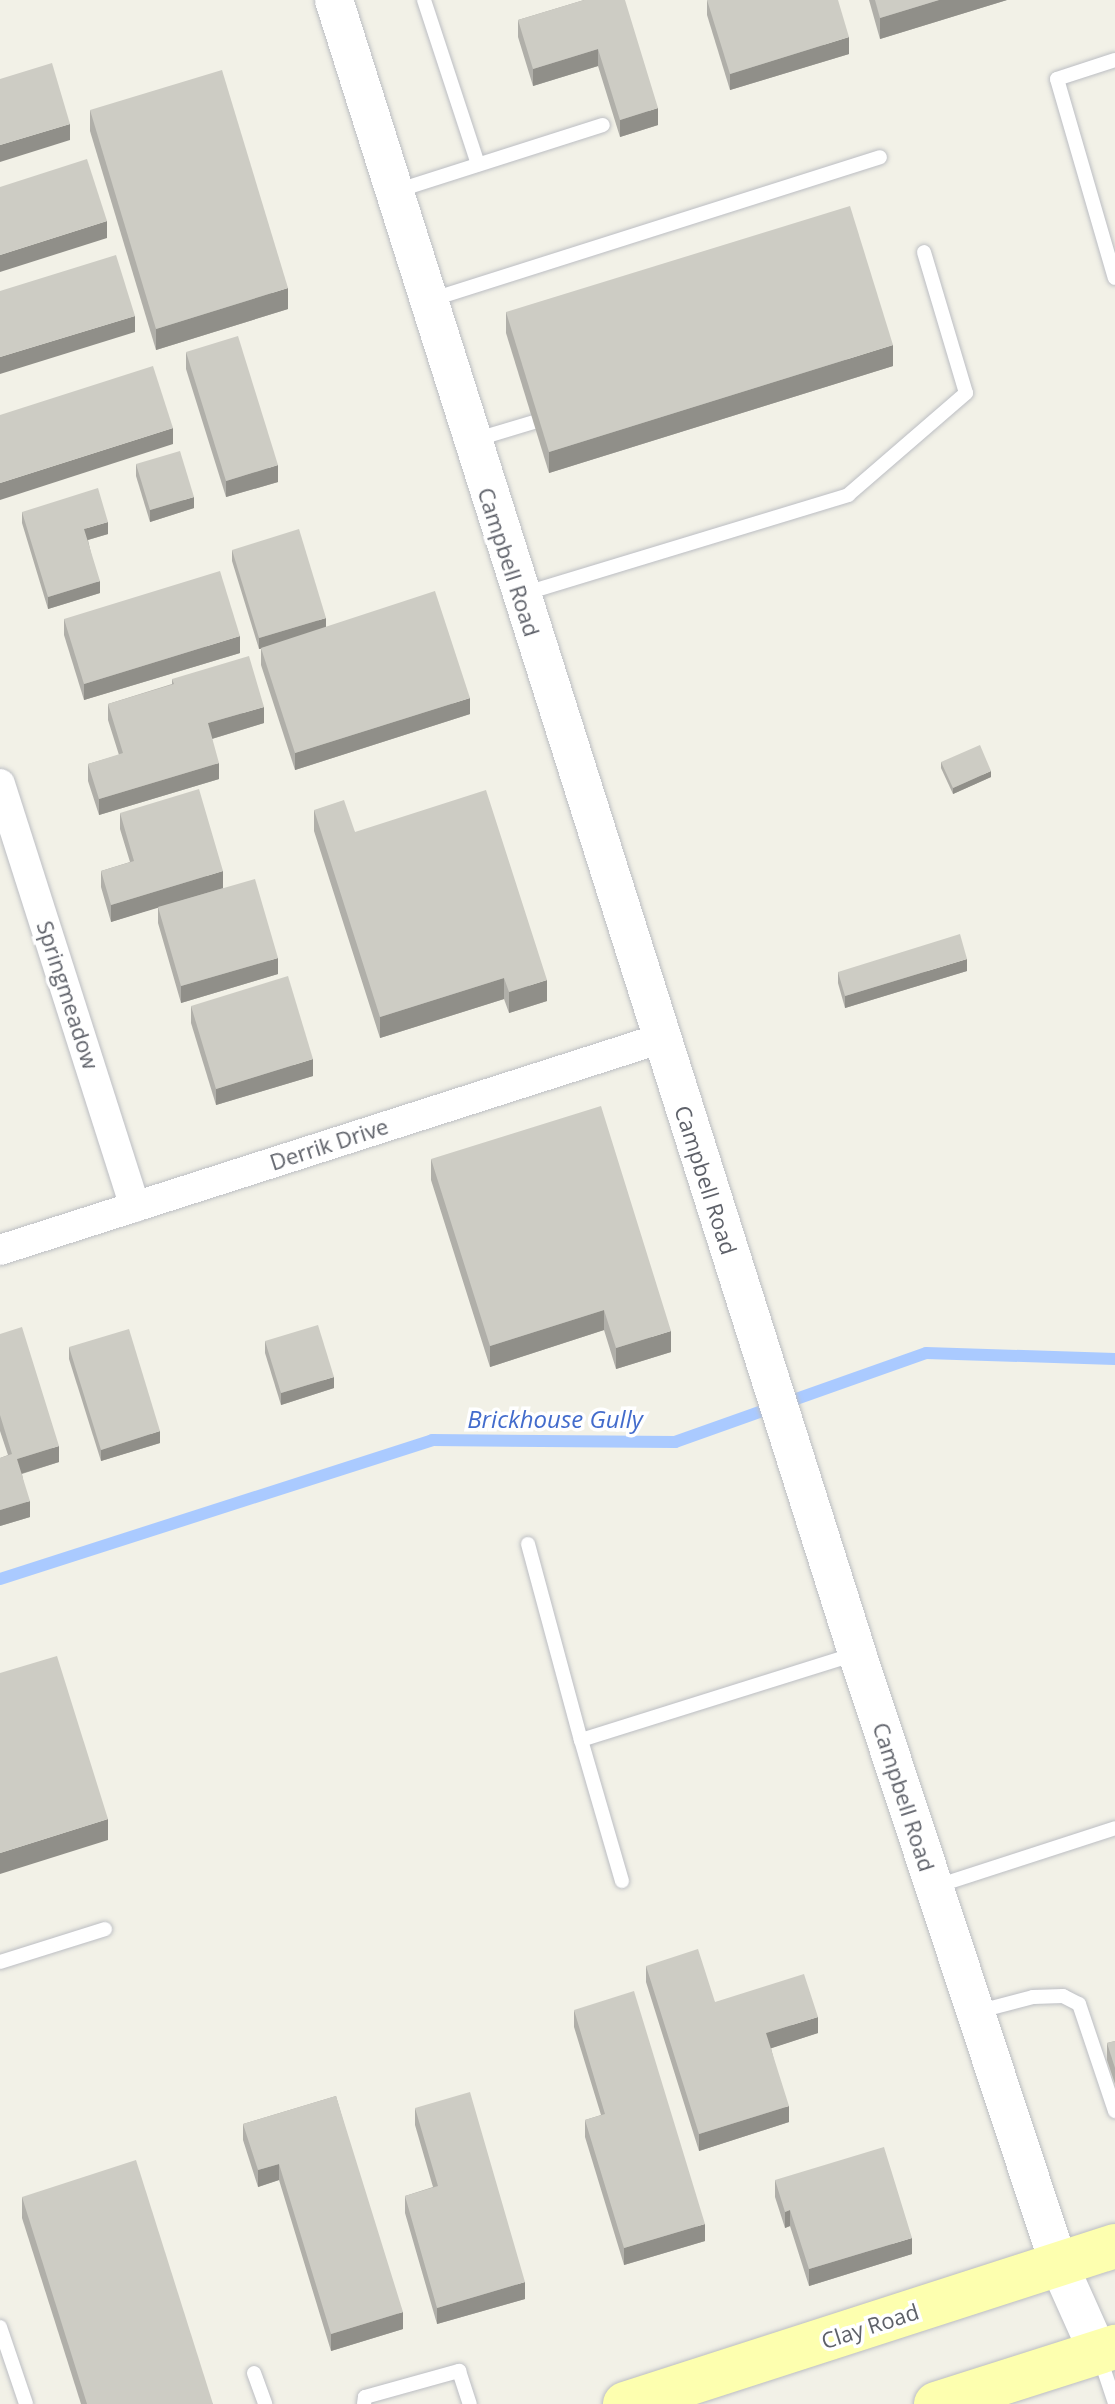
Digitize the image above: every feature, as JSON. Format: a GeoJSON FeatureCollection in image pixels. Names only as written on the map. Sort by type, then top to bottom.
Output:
{"type":"FeatureCollection","features":[{"type":"Feature","properties":{"kind":"main road","name":"Clay Road"},"geometry":{"type":"LineString","coordinates":[[625,2404],[1115,2246]]}},
{"type":"Feature","properties":{"kind":"main road"},"geometry":{"type":"LineString","coordinates":[[936,2404],[1106,2350]]}},
{"type":"Feature","properties":{"kind":"street","name":"Campbell Road"},"geometry":{"type":"LineString","coordinates":[[334,0],[659,1039],[792,1439],[857,1653],[1059,2265],[1106,2350]]}},
{"type":"Feature","properties":{"kind":"street","name":"Springmeadow"},"geometry":{"type":"LineString","coordinates":[[0,784],[135,1207]]}},
{"type":"Feature","properties":{"kind":"street","name":"Derrik Drive"},"geometry":{"type":"LineString","coordinates":[[0,1250],[659,1039]]}},
{"type":"Feature","properties":{"kind":"lane"},"geometry":{"type":"LineString","coordinates":[[424,0],[478,164]]}},
{"type":"Feature","properties":{"kind":"lane"},"geometry":{"type":"LineString","coordinates":[[1115,60],[1057,79],[1115,278]]}},
{"type":"Feature","properties":{"kind":"lane"},"geometry":{"type":"LineString","coordinates":[[392,192],[603,125]]}},
{"type":"Feature","properties":{"kind":"lane"},"geometry":{"type":"LineString","coordinates":[[426,301],[880,157]]}},
{"type":"Feature","properties":{"kind":"lane"},"geometry":{"type":"LineString","coordinates":[[519,596],[848,495],[966,393],[924,252]]}},
{"type":"Feature","properties":{"kind":"lane"},"geometry":{"type":"LineString","coordinates":[[470,441],[534,422]]}},
{"type":"Feature","properties":{"kind":"lane"},"geometry":{"type":"LineString","coordinates":[[528,1544],[622,1881]]}},
{"type":"Feature","properties":{"kind":"lane"},"geometry":{"type":"LineString","coordinates":[[581,1740],[857,1653]]}},
{"type":"Feature","properties":{"kind":"lane"},"geometry":{"type":"LineString","coordinates":[[934,1887],[1115,1828]]}},
{"type":"Feature","properties":{"kind":"lane"},"geometry":{"type":"LineString","coordinates":[[0,1962],[105,1929]]}},
{"type":"Feature","properties":{"kind":"lane"},"geometry":{"type":"LineString","coordinates":[[976,2012],[1033,1997],[1063,1996],[1079,2004],[1115,2111]]}},
{"type":"Feature","properties":{"kind":"lane"},"geometry":{"type":"LineString","coordinates":[[0,2327],[26,2404]]}},
{"type":"Feature","properties":{"kind":"lane"},"geometry":{"type":"LineString","coordinates":[[1106,2350],[1115,2403]]}},
{"type":"Feature","properties":{"kind":"lane"},"geometry":{"type":"LineString","coordinates":[[364,2404],[365,2397],[459,2371],[470,2404]]}},
{"type":"Feature","properties":{"kind":"lane"},"geometry":{"type":"LineString","coordinates":[[254,2373],[265,2404]]}},
{"type":"Feature","properties":{"kind":"building"},"geometry":{"type":"Polygon","coordinates":[[[584,0],[625,0],[658,108],[620,120],[598,49],[533,69],[518,20],[584,0]]]}},
{"type":"Feature","properties":{"kind":"building"},"geometry":{"type":"Polygon","coordinates":[[[707,0],[838,0],[849,37],[730,74],[707,0]]]}},
{"type":"Feature","properties":{"kind":"building"},"geometry":{"type":"Polygon","coordinates":[[[875,0],[939,0],[880,18],[875,0]]]}},
{"type":"Feature","properties":{"kind":"building"},"geometry":{"type":"Polygon","coordinates":[[[52,63],[70,124],[0,145],[0,79],[52,63]]]}},
{"type":"Feature","properties":{"kind":"building"},"geometry":{"type":"Polygon","coordinates":[[[222,70],[288,288],[156,329],[90,110],[222,70]]]}},
{"type":"Feature","properties":{"kind":"building"},"geometry":{"type":"Polygon","coordinates":[[[87,159],[107,221],[0,255],[0,187],[87,159]]]}},
{"type":"Feature","properties":{"kind":"building"},"geometry":{"type":"Polygon","coordinates":[[[850,206],[893,345],[549,452],[506,312],[850,206]]]}},
{"type":"Feature","properties":{"kind":"building"},"geometry":{"type":"Polygon","coordinates":[[[116,255],[135,316],[0,357],[0,291],[116,255]]]}},
{"type":"Feature","properties":{"kind":"building"},"geometry":{"type":"Polygon","coordinates":[[[238,336],[278,465],[226,481],[186,352],[238,336]]]}},
{"type":"Feature","properties":{"kind":"building"},"geometry":{"type":"Polygon","coordinates":[[[153,366],[173,428],[0,483],[0,415],[153,366]]]}},
{"type":"Feature","properties":{"kind":"building"},"geometry":{"type":"Polygon","coordinates":[[[180,451],[194,497],[150,510],[136,464],[180,451]]]}},
{"type":"Feature","properties":{"kind":"building"},"geometry":{"type":"Polygon","coordinates":[[[98,488],[108,522],[84,529],[100,581],[48,597],[22,512],[98,488]]]}},
{"type":"Feature","properties":{"kind":"building"},"geometry":{"type":"Polygon","coordinates":[[[299,529],[326,618],[259,638],[232,550],[299,529]]]}},
{"type":"Feature","properties":{"kind":"building"},"geometry":{"type":"Polygon","coordinates":[[[220,571],[240,636],[84,684],[64,619],[220,571]]]}},
{"type":"Feature","properties":{"kind":"building"},"geometry":{"type":"Polygon","coordinates":[[[435,591],[470,698],[295,753],[261,648],[435,591]]]}},
{"type":"Feature","properties":{"kind":"building"},"geometry":{"type":"Polygon","coordinates":[[[249,656],[264,707],[208,723],[219,763],[99,799],[88,764],[123,753],[108,704],[174,684],[172,679],[249,656]]]}},
{"type":"Feature","properties":{"kind":"building"},"geometry":{"type":"Polygon","coordinates":[[[980,745],[991,771],[953,788],[941,762],[980,745]]]}},
{"type":"Feature","properties":{"kind":"building"},"geometry":{"type":"Polygon","coordinates":[[[199,789],[223,871],[111,905],[101,871],[134,861],[120,813],[199,789]]]}},
{"type":"Feature","properties":{"kind":"building"},"geometry":{"type":"Polygon","coordinates":[[[486,790],[547,980],[509,992],[504,978],[380,1017],[314,810],[344,800],[355,832],[486,790]]]}},
{"type":"Feature","properties":{"kind":"building"},"geometry":{"type":"Polygon","coordinates":[[[255,879],[278,958],[181,986],[158,907],[255,879]]]}},
{"type":"Feature","properties":{"kind":"building"},"geometry":{"type":"Polygon","coordinates":[[[960,934],[967,959],[845,996],[838,972],[960,934]]]}},
{"type":"Feature","properties":{"kind":"building"},"geometry":{"type":"Polygon","coordinates":[[[288,976],[313,1059],[216,1089],[191,1006],[288,976]]]}},
{"type":"Feature","properties":{"kind":"building"},"geometry":{"type":"Polygon","coordinates":[[[601,1106],[671,1331],[616,1348],[604,1310],[490,1346],[431,1159],[601,1106]]]}},
{"type":"Feature","properties":{"kind":"building"},"geometry":{"type":"Polygon","coordinates":[[[318,1325],[334,1377],[281,1393],[265,1341],[318,1325]]]}},
{"type":"Feature","properties":{"kind":"building"},"geometry":{"type":"Polygon","coordinates":[[[22,1327],[59,1446],[17,1459],[30,1501],[0,1510],[0,1458],[12,1454],[0,1415],[0,1334],[22,1327]]]}},
{"type":"Feature","properties":{"kind":"building"},"geometry":{"type":"Polygon","coordinates":[[[129,1329],[160,1431],[101,1450],[69,1347],[129,1329]]]}},
{"type":"Feature","properties":{"kind":"building"},"geometry":{"type":"Polygon","coordinates":[[[57,1656],[108,1819],[0,1853],[0,1673],[57,1656]]]}},
{"type":"Feature","properties":{"kind":"building"},"geometry":{"type":"Polygon","coordinates":[[[698,1949],[715,2002],[804,1974],[818,2017],[766,2033],[789,2106],[699,2134],[646,1966],[698,1949]]]}},
{"type":"Feature","properties":{"kind":"building"},"geometry":{"type":"Polygon","coordinates":[[[634,1991],[705,2224],[624,2248],[585,2120],[605,2114],[574,2010],[634,1991]]]}},
{"type":"Feature","properties":{"kind":"building"},"geometry":{"type":"Polygon","coordinates":[[[1115,2041],[1115,2068],[1107,2043],[1115,2041]]]}},
{"type":"Feature","properties":{"kind":"building"},"geometry":{"type":"Polygon","coordinates":[[[470,2092],[525,2282],[437,2308],[405,2196],[438,2186],[415,2108],[470,2092]]]}},
{"type":"Feature","properties":{"kind":"building"},"geometry":{"type":"Polygon","coordinates":[[[336,2096],[403,2312],[331,2334],[279,2164],[258,2170],[243,2124],[336,2096]]]}},
{"type":"Feature","properties":{"kind":"building"},"geometry":{"type":"Polygon","coordinates":[[[884,2147],[912,2238],[809,2269],[790,2210],[785,2212],[775,2180],[884,2147]]]}},
{"type":"Feature","properties":{"kind":"building"},"geometry":{"type":"Polygon","coordinates":[[[136,2160],[213,2404],[87,2404],[22,2197],[136,2160]]]}},
{"type":"Feature","properties":{"kind":"waterway","name":"Brickhouse Gully"},"geometry":{"type":"LineString","coordinates":[[0,1579],[432,1440],[675,1442],[926,1353],[1115,1359]]}}]}
